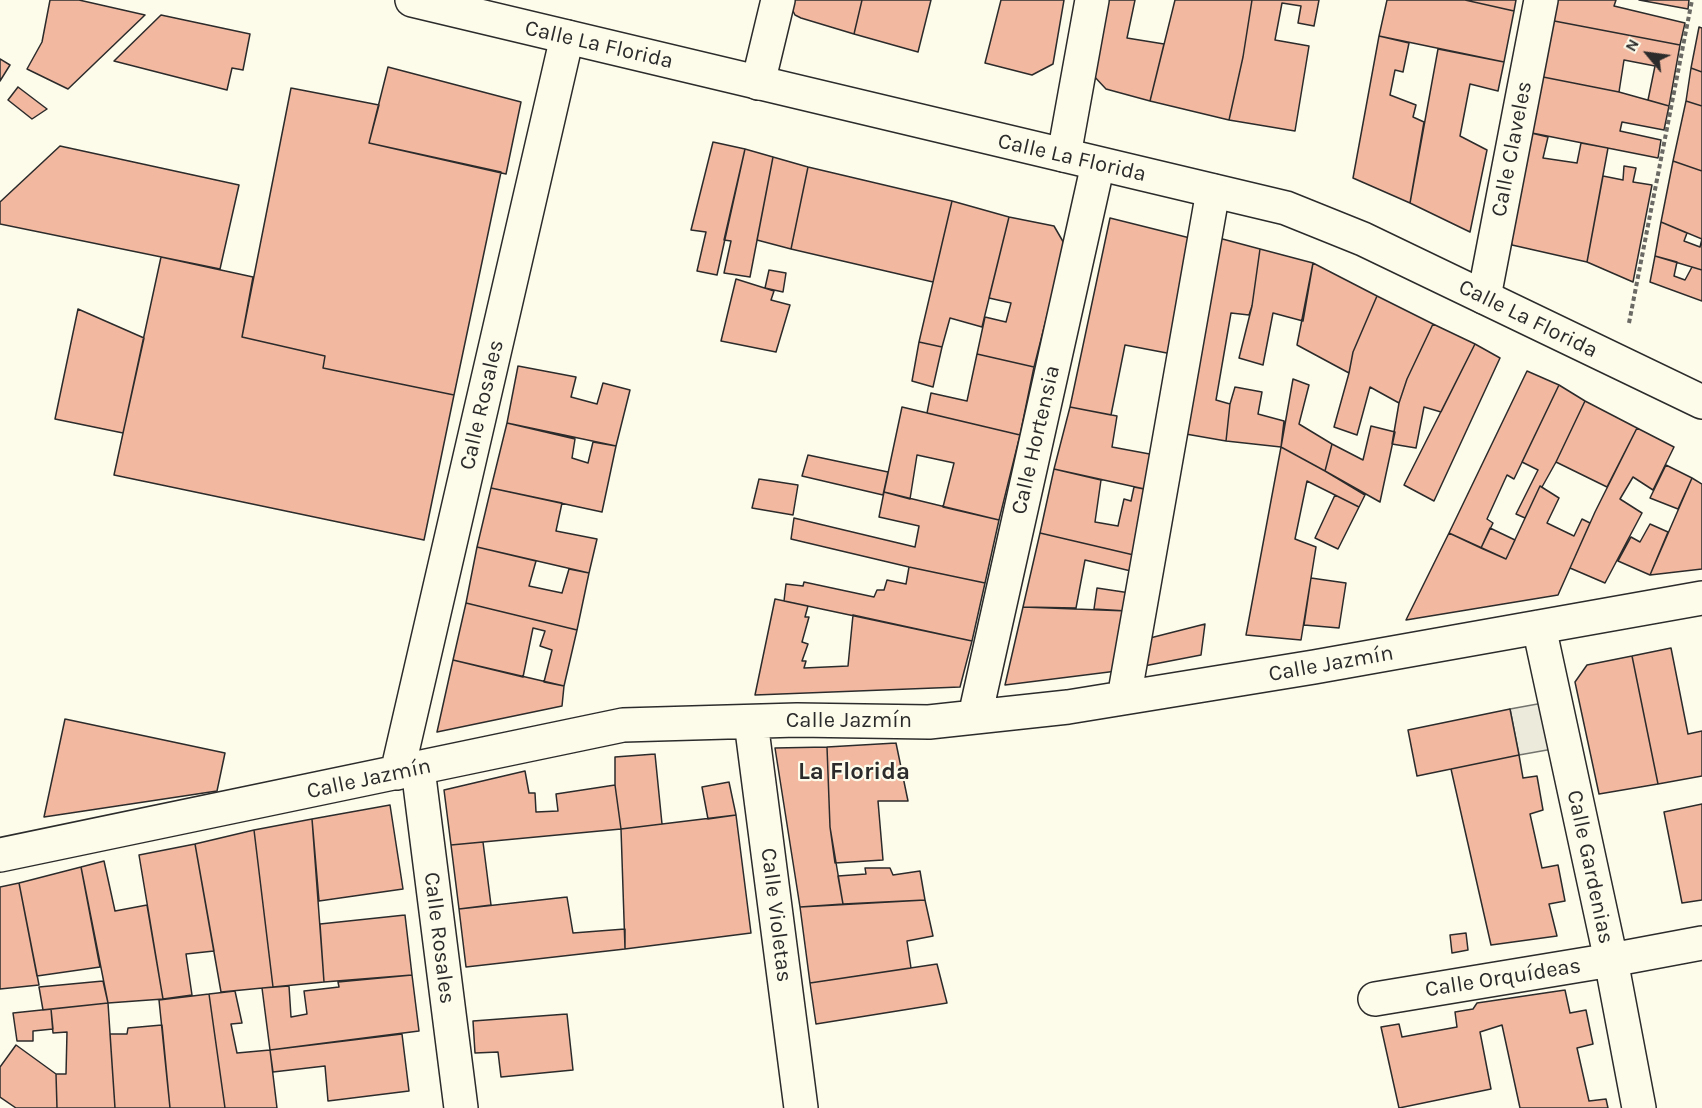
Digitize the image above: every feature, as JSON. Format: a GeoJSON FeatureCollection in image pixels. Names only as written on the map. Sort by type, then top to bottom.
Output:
{"type":"FeatureCollection","features":[{"type":"Feature","properties":{"kind":"street","name":"Calle La Florida"},"geometry":{"type":"LineString","coordinates":[[412,0],[1297,213],[1363,239],[1702,402]]}},
{"type":"Feature","properties":{"kind":"street"},"geometry":{"type":"LineString","coordinates":[[758,83],[778,0]]}},
{"type":"Feature","properties":{"kind":"street"},"geometry":{"type":"LineString","coordinates":[[1064,156],[1092,0]]}},
{"type":"Feature","properties":{"kind":"street","name":"Calle Claveles"},"geometry":{"type":"LineString","coordinates":[[1484,297],[1541,0]]}},
{"type":"Feature","properties":{"kind":"street","name":"Calle Rosales"},"geometry":{"type":"LineString","coordinates":[[461,1108],[408,771],[567,37]]}},
{"type":"Feature","properties":{"kind":"street","name":"Calle Hortensia"},"geometry":{"type":"LineString","coordinates":[[975,716],[1098,164]]}},
{"type":"Feature","properties":{"kind":"street"},"geometry":{"type":"LineString","coordinates":[[1124,698],[1212,191]]}},
{"type":"Feature","properties":{"kind":"street","name":"Calle Jazmín"},"geometry":{"type":"LineString","coordinates":[[0,855],[623,725],[929,722],[1068,707],[1314,667],[1702,598]]}},
{"type":"Feature","properties":{"kind":"street","name":"Calle Gardenias"},"geometry":{"type":"LineString","coordinates":[[1539,627],[1611,960],[1639,1108]]}},
{"type":"Feature","properties":{"kind":"street","name":"Calle Violetas"},"geometry":{"type":"LineString","coordinates":[[752,722],[801,1108]]}},
{"type":"Feature","properties":{"kind":"street","name":"Calle Orquídeas"},"geometry":{"type":"LineString","coordinates":[[1375,999],[1702,943]]}},
{"type":"Feature","properties":{"kind":"path"},"geometry":{"type":"LineString","coordinates":[[1621,363],[1692,0]]}},
{"type":"Feature","properties":{"kind":"shaded area"},"geometry":{"type":"Polygon","coordinates":[[[1554,701],[1564,747],[1519,755],[1510,709],[1554,701]]]}},
{"type":"Feature","properties":{"kind":"building"},"geometry":{"type":"Polygon","coordinates":[[[50,0],[79,0],[145,15],[68,89],[27,69],[42,42],[50,0]]]}},
{"type":"Feature","properties":{"kind":"building"},"geometry":{"type":"Polygon","coordinates":[[[792,0],[862,0],[854,34],[795,15],[792,0]]]}},
{"type":"Feature","properties":{"kind":"building"},"geometry":{"type":"Polygon","coordinates":[[[862,0],[931,0],[918,52],[854,34],[862,0]]]}},
{"type":"Feature","properties":{"kind":"building"},"geometry":{"type":"Polygon","coordinates":[[[1001,0],[1064,0],[1053,64],[1032,75],[985,63],[1001,0]]]}},
{"type":"Feature","properties":{"kind":"building"},"geometry":{"type":"Polygon","coordinates":[[[1106,0],[1135,0],[1127,38],[1164,44],[1150,101],[1106,89],[1092,74],[1106,0]]]}},
{"type":"Feature","properties":{"kind":"building"},"geometry":{"type":"Polygon","coordinates":[[[1175,0],[1252,0],[1243,57],[1229,120],[1150,101],[1175,0]]]}},
{"type":"Feature","properties":{"kind":"building"},"geometry":{"type":"Polygon","coordinates":[[[1252,0],[1319,0],[1314,26],[1298,23],[1301,6],[1282,3],[1275,40],[1309,46],[1295,131],[1229,120],[1243,57],[1252,0]]]}},
{"type":"Feature","properties":{"kind":"building"},"geometry":{"type":"Polygon","coordinates":[[[1387,0],[1465,0],[1514,11],[1504,62],[1379,36],[1387,0]]]}},
{"type":"Feature","properties":{"kind":"building"},"geometry":{"type":"Polygon","coordinates":[[[1465,0],[1516,0],[1514,11],[1465,0]]]}},
{"type":"Feature","properties":{"kind":"building"},"geometry":{"type":"Polygon","coordinates":[[[1553,0],[1616,0],[1614,6],[1685,23],[1680,45],[1549,20],[1553,0]]]}},
{"type":"Feature","properties":{"kind":"building"},"geometry":{"type":"Polygon","coordinates":[[[1639,0],[1689,0],[1688,9],[1639,0]]]}},
{"type":"Feature","properties":{"kind":"building"},"geometry":{"type":"Polygon","coordinates":[[[161,15],[250,34],[243,70],[232,68],[227,90],[114,61],[161,15]]]}},
{"type":"Feature","properties":{"kind":"building"},"geometry":{"type":"Polygon","coordinates":[[[1549,20],[1680,45],[1669,106],[1648,100],[1655,66],[1624,60],[1619,92],[1538,76],[1549,20]]]}},
{"type":"Feature","properties":{"kind":"building"},"geometry":{"type":"Polygon","coordinates":[[[1699,27],[1702,28],[1702,72],[1691,68],[1699,27]]]}},
{"type":"Feature","properties":{"kind":"building"},"geometry":{"type":"Polygon","coordinates":[[[1379,36],[1409,43],[1403,72],[1395,70],[1390,95],[1416,105],[1413,117],[1424,122],[1410,203],[1353,178],[1379,36]]]}},
{"type":"Feature","properties":{"kind":"building"},"geometry":{"type":"Polygon","coordinates":[[[1438,49],[1504,62],[1498,91],[1470,84],[1460,136],[1487,150],[1470,232],[1410,203],[1438,49]]]}},
{"type":"Feature","properties":{"kind":"building"},"geometry":{"type":"Polygon","coordinates":[[[0,59],[10,65],[0,81],[0,59]]]}},
{"type":"Feature","properties":{"kind":"building"},"geometry":{"type":"Polygon","coordinates":[[[388,67],[521,102],[506,174],[369,143],[388,67]]]}},
{"type":"Feature","properties":{"kind":"building"},"geometry":{"type":"Polygon","coordinates":[[[1691,68],[1702,72],[1702,106],[1686,101],[1691,68]]]}},
{"type":"Feature","properties":{"kind":"building"},"geometry":{"type":"Polygon","coordinates":[[[1538,76],[1619,92],[1669,106],[1664,130],[1622,122],[1620,131],[1661,140],[1658,158],[1527,132],[1538,76]]]}},
{"type":"Feature","properties":{"kind":"building"},"geometry":{"type":"Polygon","coordinates":[[[18,87],[47,109],[32,119],[8,100],[18,87]]]}},
{"type":"Feature","properties":{"kind":"building"},"geometry":{"type":"Polygon","coordinates":[[[291,88],[379,105],[369,143],[501,172],[454,395],[323,368],[325,356],[242,337],[291,88]]]}},
{"type":"Feature","properties":{"kind":"building"},"geometry":{"type":"Polygon","coordinates":[[[1686,101],[1702,106],[1702,171],[1673,161],[1686,101]]]}},
{"type":"Feature","properties":{"kind":"building"},"geometry":{"type":"Polygon","coordinates":[[[1527,132],[1548,137],[1543,158],[1577,163],[1581,143],[1608,148],[1587,262],[1512,245],[1509,233],[1527,132]]]}},
{"type":"Feature","properties":{"kind":"building"},"geometry":{"type":"Polygon","coordinates":[[[713,142],[745,149],[717,275],[697,271],[706,232],[691,230],[713,142]]]}},
{"type":"Feature","properties":{"kind":"building"},"geometry":{"type":"Polygon","coordinates":[[[60,146],[239,185],[220,269],[0,224],[0,202],[60,146]]]}},
{"type":"Feature","properties":{"kind":"building"},"geometry":{"type":"Polygon","coordinates":[[[745,149],[773,157],[750,277],[724,273],[731,241],[724,240],[745,149]]]}},
{"type":"Feature","properties":{"kind":"building"},"geometry":{"type":"Polygon","coordinates":[[[773,157],[808,167],[791,249],[757,240],[773,157]]]}},
{"type":"Feature","properties":{"kind":"building"},"geometry":{"type":"Polygon","coordinates":[[[1673,161],[1702,171],[1702,239],[1661,222],[1673,161]]]}},
{"type":"Feature","properties":{"kind":"building"},"geometry":{"type":"Polygon","coordinates":[[[1624,166],[1636,168],[1633,182],[1652,185],[1633,282],[1587,262],[1603,176],[1623,180],[1624,166]]]}},
{"type":"Feature","properties":{"kind":"building"},"geometry":{"type":"Polygon","coordinates":[[[808,167],[952,201],[933,282],[791,249],[808,167]]]}},
{"type":"Feature","properties":{"kind":"building"},"geometry":{"type":"Polygon","coordinates":[[[952,201],[1009,217],[982,327],[950,318],[942,347],[919,342],[952,201]]]}},
{"type":"Feature","properties":{"kind":"building"},"geometry":{"type":"Polygon","coordinates":[[[1009,217],[1054,226],[1065,245],[1034,367],[977,354],[985,317],[1006,322],[1011,303],[989,298],[1009,217]]]}},
{"type":"Feature","properties":{"kind":"building"},"geometry":{"type":"Polygon","coordinates":[[[1110,218],[1194,239],[1172,354],[1125,345],[1111,415],[1070,407],[1110,218]]]}},
{"type":"Feature","properties":{"kind":"building"},"geometry":{"type":"Polygon","coordinates":[[[1661,222],[1687,233],[1684,241],[1700,247],[1702,239],[1702,270],[1655,256],[1661,222]]]}},
{"type":"Feature","properties":{"kind":"building"},"geometry":{"type":"Polygon","coordinates":[[[1215,237],[1260,249],[1249,315],[1231,313],[1216,400],[1230,404],[1226,441],[1180,433],[1215,237]]]}},
{"type":"Feature","properties":{"kind":"building"},"geometry":{"type":"Polygon","coordinates":[[[1260,249],[1313,263],[1303,321],[1273,313],[1263,365],[1239,358],[1252,306],[1260,249]]]}},
{"type":"Feature","properties":{"kind":"building"},"geometry":{"type":"Polygon","coordinates":[[[1655,256],[1677,262],[1674,276],[1685,280],[1692,267],[1702,270],[1702,301],[1650,282],[1655,256]]]}},
{"type":"Feature","properties":{"kind":"building"},"geometry":{"type":"Polygon","coordinates":[[[161,257],[253,277],[242,337],[325,356],[323,368],[454,395],[424,540],[114,475],[161,257]]]}},
{"type":"Feature","properties":{"kind":"building"},"geometry":{"type":"Polygon","coordinates":[[[1313,263],[1377,296],[1353,352],[1349,373],[1297,345],[1313,263]]]}},
{"type":"Feature","properties":{"kind":"building"},"geometry":{"type":"Polygon","coordinates":[[[769,270],[786,273],[783,292],[765,288],[769,270]]]}},
{"type":"Feature","properties":{"kind":"building"},"geometry":{"type":"Polygon","coordinates":[[[736,279],[774,291],[771,300],[790,305],[776,352],[721,341],[736,279]]]}},
{"type":"Feature","properties":{"kind":"building"},"geometry":{"type":"Polygon","coordinates":[[[1377,296],[1433,324],[1407,379],[1399,403],[1370,387],[1357,435],[1334,427],[1353,352],[1377,296]]]}},
{"type":"Feature","properties":{"kind":"building"},"geometry":{"type":"Polygon","coordinates":[[[78,309],[144,338],[123,433],[55,419],[78,309]]]}},
{"type":"Feature","properties":{"kind":"building"},"geometry":{"type":"Polygon","coordinates":[[[1433,324],[1475,344],[1441,412],[1424,407],[1416,448],[1392,444],[1399,403],[1407,379],[1433,324]]]}},
{"type":"Feature","properties":{"kind":"building"},"geometry":{"type":"Polygon","coordinates":[[[919,342],[942,347],[933,387],[912,381],[919,342]]]}},
{"type":"Feature","properties":{"kind":"building"},"geometry":{"type":"Polygon","coordinates":[[[1475,344],[1500,358],[1434,501],[1404,485],[1475,344]]]}},
{"type":"Feature","properties":{"kind":"building"},"geometry":{"type":"Polygon","coordinates":[[[977,354],[1034,367],[1020,435],[927,413],[931,393],[967,401],[977,354]]]}},
{"type":"Feature","properties":{"kind":"building"},"geometry":{"type":"Polygon","coordinates":[[[518,366],[576,377],[571,397],[597,404],[603,383],[630,390],[616,446],[507,423],[518,366]]]}},
{"type":"Feature","properties":{"kind":"building"},"geometry":{"type":"Polygon","coordinates":[[[1527,371],[1559,385],[1514,479],[1507,475],[1487,519],[1493,523],[1481,548],[1449,533],[1527,371]]]}},
{"type":"Feature","properties":{"kind":"building"},"geometry":{"type":"Polygon","coordinates":[[[1293,379],[1309,385],[1299,424],[1332,444],[1325,471],[1281,447],[1293,379]]]}},
{"type":"Feature","properties":{"kind":"building"},"geometry":{"type":"Polygon","coordinates":[[[1559,385],[1585,401],[1556,462],[1542,487],[1540,486],[1525,518],[1516,514],[1538,470],[1522,462],[1559,385]]]}},
{"type":"Feature","properties":{"kind":"building"},"geometry":{"type":"Polygon","coordinates":[[[1235,387],[1262,392],[1258,414],[1284,421],[1281,447],[1226,441],[1230,404],[1235,387]]]}},
{"type":"Feature","properties":{"kind":"building"},"geometry":{"type":"Polygon","coordinates":[[[1585,401],[1637,428],[1607,487],[1556,462],[1585,401]]]}},
{"type":"Feature","properties":{"kind":"building"},"geometry":{"type":"Polygon","coordinates":[[[902,407],[1020,435],[999,520],[943,507],[954,463],[917,455],[910,499],[884,492],[902,407]]]}},
{"type":"Feature","properties":{"kind":"building"},"geometry":{"type":"Polygon","coordinates":[[[1070,407],[1117,416],[1112,447],[1155,455],[1149,490],[1054,469],[1070,407]]]}},
{"type":"Feature","properties":{"kind":"building"},"geometry":{"type":"Polygon","coordinates":[[[507,423],[575,439],[572,458],[588,463],[593,442],[616,446],[602,512],[491,488],[507,423]]]}},
{"type":"Feature","properties":{"kind":"building"},"geometry":{"type":"Polygon","coordinates":[[[1371,426],[1395,432],[1380,502],[1325,471],[1332,444],[1363,460],[1371,426]]]}},
{"type":"Feature","properties":{"kind":"building"},"geometry":{"type":"Polygon","coordinates":[[[1637,428],[1674,447],[1653,490],[1633,477],[1620,499],[1642,513],[1605,583],[1570,568],[1637,428]]]}},
{"type":"Feature","properties":{"kind":"building"},"geometry":{"type":"Polygon","coordinates":[[[1281,447],[1365,495],[1359,507],[1307,481],[1295,539],[1316,547],[1301,640],[1246,635],[1281,447]]]}},
{"type":"Feature","properties":{"kind":"building"},"geometry":{"type":"Polygon","coordinates":[[[808,455],[888,472],[883,495],[802,476],[808,455]]]}},
{"type":"Feature","properties":{"kind":"building"},"geometry":{"type":"Polygon","coordinates":[[[1666,465],[1692,478],[1678,509],[1650,498],[1666,465]]]}},
{"type":"Feature","properties":{"kind":"building"},"geometry":{"type":"Polygon","coordinates":[[[1054,469],[1101,480],[1095,522],[1118,526],[1124,499],[1131,501],[1134,487],[1149,490],[1138,556],[1040,533],[1054,469]]]}},
{"type":"Feature","properties":{"kind":"building"},"geometry":{"type":"Polygon","coordinates":[[[1692,478],[1702,484],[1702,569],[1650,575],[1692,478]]]}},
{"type":"Feature","properties":{"kind":"building"},"geometry":{"type":"Polygon","coordinates":[[[759,479],[798,485],[793,515],[752,508],[759,479]]]}},
{"type":"Feature","properties":{"kind":"building"},"geometry":{"type":"Polygon","coordinates":[[[1540,486],[1559,498],[1547,523],[1574,536],[1582,519],[1590,523],[1558,595],[1406,620],[1449,533],[1506,559],[1540,486]]]}},
{"type":"Feature","properties":{"kind":"building"},"geometry":{"type":"Polygon","coordinates":[[[491,488],[562,503],[556,531],[597,539],[589,573],[477,547],[491,488]]]}},
{"type":"Feature","properties":{"kind":"building"},"geometry":{"type":"Polygon","coordinates":[[[884,492],[999,520],[985,583],[791,539],[794,518],[915,547],[919,526],[879,517],[884,492]]]}},
{"type":"Feature","properties":{"kind":"building"},"geometry":{"type":"Polygon","coordinates":[[[1335,495],[1359,507],[1338,549],[1315,538],[1335,495]]]}},
{"type":"Feature","properties":{"kind":"building"},"geometry":{"type":"Polygon","coordinates":[[[1650,524],[1668,532],[1650,575],[1618,561],[1631,537],[1640,542],[1650,524]]]}},
{"type":"Feature","properties":{"kind":"building"},"geometry":{"type":"Polygon","coordinates":[[[1490,528],[1515,540],[1506,559],[1481,548],[1490,528]]]}},
{"type":"Feature","properties":{"kind":"building"},"geometry":{"type":"Polygon","coordinates":[[[1040,533],[1138,556],[1135,572],[1085,560],[1076,608],[1023,607],[1040,533]]]}},
{"type":"Feature","properties":{"kind":"building"},"geometry":{"type":"Polygon","coordinates":[[[477,547],[536,561],[529,586],[562,593],[569,569],[589,573],[577,630],[466,603],[477,547]]]}},
{"type":"Feature","properties":{"kind":"building"},"geometry":{"type":"Polygon","coordinates":[[[909,567],[985,583],[972,641],[784,601],[786,584],[803,586],[804,582],[874,597],[877,590],[884,590],[887,580],[906,584],[909,567]]]}},
{"type":"Feature","properties":{"kind":"building"},"geometry":{"type":"Polygon","coordinates":[[[1311,578],[1346,583],[1339,628],[1304,625],[1311,578]]]}},
{"type":"Feature","properties":{"kind":"building"},"geometry":{"type":"Polygon","coordinates":[[[1097,588],[1130,593],[1127,611],[1094,609],[1097,588]]]}},
{"type":"Feature","properties":{"kind":"building"},"geometry":{"type":"Polygon","coordinates":[[[775,599],[808,606],[805,617],[809,617],[802,642],[808,644],[802,661],[806,661],[804,668],[848,666],[853,615],[972,641],[960,687],[755,695],[775,599]]]}},
{"type":"Feature","properties":{"kind":"building"},"geometry":{"type":"Polygon","coordinates":[[[466,603],[577,630],[564,686],[544,682],[552,650],[540,646],[545,631],[533,628],[523,677],[453,660],[466,603]]]}},
{"type":"Feature","properties":{"kind":"building"},"geometry":{"type":"Polygon","coordinates":[[[1023,607],[1127,611],[1117,671],[1005,685],[1023,607]]]}},
{"type":"Feature","properties":{"kind":"building"},"geometry":{"type":"Polygon","coordinates":[[[1205,624],[1201,655],[1144,666],[1150,638],[1205,624]]]}},
{"type":"Feature","properties":{"kind":"building"},"geometry":{"type":"Polygon","coordinates":[[[1671,648],[1688,734],[1702,731],[1702,776],[1658,784],[1632,656],[1671,648]]]}},
{"type":"Feature","properties":{"kind":"building"},"geometry":{"type":"Polygon","coordinates":[[[1632,656],[1658,784],[1599,794],[1575,682],[1587,665],[1632,656]]]}},
{"type":"Feature","properties":{"kind":"building"},"geometry":{"type":"Polygon","coordinates":[[[453,660],[564,686],[562,706],[437,732],[453,660]]]}},
{"type":"Feature","properties":{"kind":"building"},"geometry":{"type":"Polygon","coordinates":[[[1510,709],[1519,755],[1417,776],[1408,730],[1510,709]]]}},
{"type":"Feature","properties":{"kind":"building"},"geometry":{"type":"Polygon","coordinates":[[[65,719],[225,753],[217,791],[44,817],[65,719]]]}},
{"type":"Feature","properties":{"kind":"building"},"geometry":{"type":"Polygon","coordinates":[[[896,743],[908,801],[878,801],[883,860],[835,863],[830,827],[827,747],[896,743]]]}},
{"type":"Feature","properties":{"kind":"building"},"geometry":{"type":"Polygon","coordinates":[[[827,747],[830,827],[843,904],[800,907],[775,748],[827,747]]]}},
{"type":"Feature","properties":{"kind":"building"},"geometry":{"type":"Polygon","coordinates":[[[655,754],[662,824],[621,829],[615,785],[615,757],[655,754]]]}},
{"type":"Feature","properties":{"kind":"building"},"geometry":{"type":"Polygon","coordinates":[[[1519,755],[1523,778],[1537,776],[1543,810],[1530,814],[1542,868],[1558,865],[1565,901],[1549,904],[1557,936],[1491,945],[1451,769],[1519,755]]]}},
{"type":"Feature","properties":{"kind":"building"},"geometry":{"type":"Polygon","coordinates":[[[525,771],[529,793],[535,793],[536,812],[558,811],[556,794],[615,785],[621,829],[451,845],[444,790],[525,771]]]}},
{"type":"Feature","properties":{"kind":"building"},"geometry":{"type":"Polygon","coordinates":[[[729,782],[736,815],[708,819],[702,787],[729,782]]]}},
{"type":"Feature","properties":{"kind":"building"},"geometry":{"type":"Polygon","coordinates":[[[1702,804],[1702,900],[1682,903],[1664,812],[1702,804]]]}},
{"type":"Feature","properties":{"kind":"building"},"geometry":{"type":"Polygon","coordinates":[[[390,805],[403,889],[319,901],[312,819],[390,805]]]}},
{"type":"Feature","properties":{"kind":"building"},"geometry":{"type":"Polygon","coordinates":[[[736,815],[751,933],[625,949],[621,829],[736,815]]]}},
{"type":"Feature","properties":{"kind":"building"},"geometry":{"type":"Polygon","coordinates":[[[312,819],[324,982],[273,987],[254,830],[312,819]]]}},
{"type":"Feature","properties":{"kind":"building"},"geometry":{"type":"Polygon","coordinates":[[[254,830],[273,987],[221,992],[195,844],[254,830]]]}},
{"type":"Feature","properties":{"kind":"building"},"geometry":{"type":"Polygon","coordinates":[[[483,842],[491,905],[459,909],[451,845],[483,842]]]}},
{"type":"Feature","properties":{"kind":"building"},"geometry":{"type":"Polygon","coordinates":[[[195,844],[214,951],[186,954],[192,995],[163,999],[139,855],[195,844]]]}},
{"type":"Feature","properties":{"kind":"building"},"geometry":{"type":"Polygon","coordinates":[[[104,861],[115,911],[147,905],[163,999],[108,1003],[81,867],[104,861]]]}},
{"type":"Feature","properties":{"kind":"building"},"geometry":{"type":"Polygon","coordinates":[[[81,867],[100,967],[37,976],[19,883],[81,867]]]}},
{"type":"Feature","properties":{"kind":"building"},"geometry":{"type":"Polygon","coordinates":[[[865,868],[890,868],[893,875],[920,871],[925,900],[843,904],[838,876],[866,874],[865,868]]]}},
{"type":"Feature","properties":{"kind":"building"},"geometry":{"type":"Polygon","coordinates":[[[19,883],[39,985],[0,989],[0,887],[19,883]]]}},
{"type":"Feature","properties":{"kind":"building"},"geometry":{"type":"Polygon","coordinates":[[[567,897],[573,933],[625,929],[625,949],[466,967],[459,909],[567,897]]]}},
{"type":"Feature","properties":{"kind":"building"},"geometry":{"type":"Polygon","coordinates":[[[925,900],[933,936],[907,941],[911,968],[810,983],[800,907],[925,900]]]}},
{"type":"Feature","properties":{"kind":"building"},"geometry":{"type":"Polygon","coordinates":[[[405,915],[412,975],[324,982],[320,924],[405,915]]]}},
{"type":"Feature","properties":{"kind":"building"},"geometry":{"type":"Polygon","coordinates":[[[1466,933],[1468,950],[1452,953],[1450,935],[1466,933]]]}},
{"type":"Feature","properties":{"kind":"building"},"geometry":{"type":"Polygon","coordinates":[[[937,964],[947,1003],[816,1024],[810,983],[937,964]]]}},
{"type":"Feature","properties":{"kind":"building"},"geometry":{"type":"Polygon","coordinates":[[[412,975],[419,1031],[270,1050],[262,988],[289,986],[291,1017],[307,1014],[304,991],[339,987],[338,982],[412,975]]]}},
{"type":"Feature","properties":{"kind":"building"},"geometry":{"type":"Polygon","coordinates":[[[103,981],[108,1003],[43,1010],[39,987],[103,981]]]}},
{"type":"Feature","properties":{"kind":"building"},"geometry":{"type":"Polygon","coordinates":[[[1565,990],[1570,1013],[1586,1010],[1593,1044],[1577,1048],[1589,1101],[1606,1099],[1608,1108],[1520,1108],[1502,1025],[1480,1032],[1491,1089],[1399,1108],[1381,1027],[1399,1024],[1402,1037],[1457,1027],[1455,1012],[1473,1009],[1477,1003],[1565,990]]]}},
{"type":"Feature","properties":{"kind":"building"},"geometry":{"type":"Polygon","coordinates":[[[235,991],[242,1023],[231,1024],[237,1053],[270,1050],[277,1108],[225,1108],[209,994],[235,991]]]}},
{"type":"Feature","properties":{"kind":"building"},"geometry":{"type":"Polygon","coordinates":[[[209,994],[225,1108],[170,1108],[159,1000],[209,994]]]}},
{"type":"Feature","properties":{"kind":"building"},"geometry":{"type":"Polygon","coordinates":[[[108,1003],[115,1108],[57,1108],[56,1074],[66,1074],[67,1032],[53,1033],[51,1009],[108,1003]]]}},
{"type":"Feature","properties":{"kind":"building"},"geometry":{"type":"Polygon","coordinates":[[[51,1009],[53,1029],[33,1031],[33,1041],[17,1041],[13,1013],[51,1009]]]}},
{"type":"Feature","properties":{"kind":"building"},"geometry":{"type":"Polygon","coordinates":[[[567,1014],[573,1070],[501,1077],[498,1052],[475,1053],[473,1021],[567,1014]]]}},
{"type":"Feature","properties":{"kind":"building"},"geometry":{"type":"Polygon","coordinates":[[[162,1025],[170,1108],[115,1108],[110,1034],[127,1034],[128,1028],[162,1025]]]}},
{"type":"Feature","properties":{"kind":"building"},"geometry":{"type":"Polygon","coordinates":[[[402,1034],[409,1091],[328,1101],[325,1066],[273,1072],[270,1050],[402,1034]]]}},
{"type":"Feature","properties":{"kind":"building"},"geometry":{"type":"Polygon","coordinates":[[[16,1045],[56,1074],[57,1108],[16,1108],[0,1097],[0,1067],[16,1045]]]}},
{"type":"Feature","properties":{"kind":"district","name":"La Florida"},"geometry":{"type":"Point","coordinates":[854,772]}}]}
